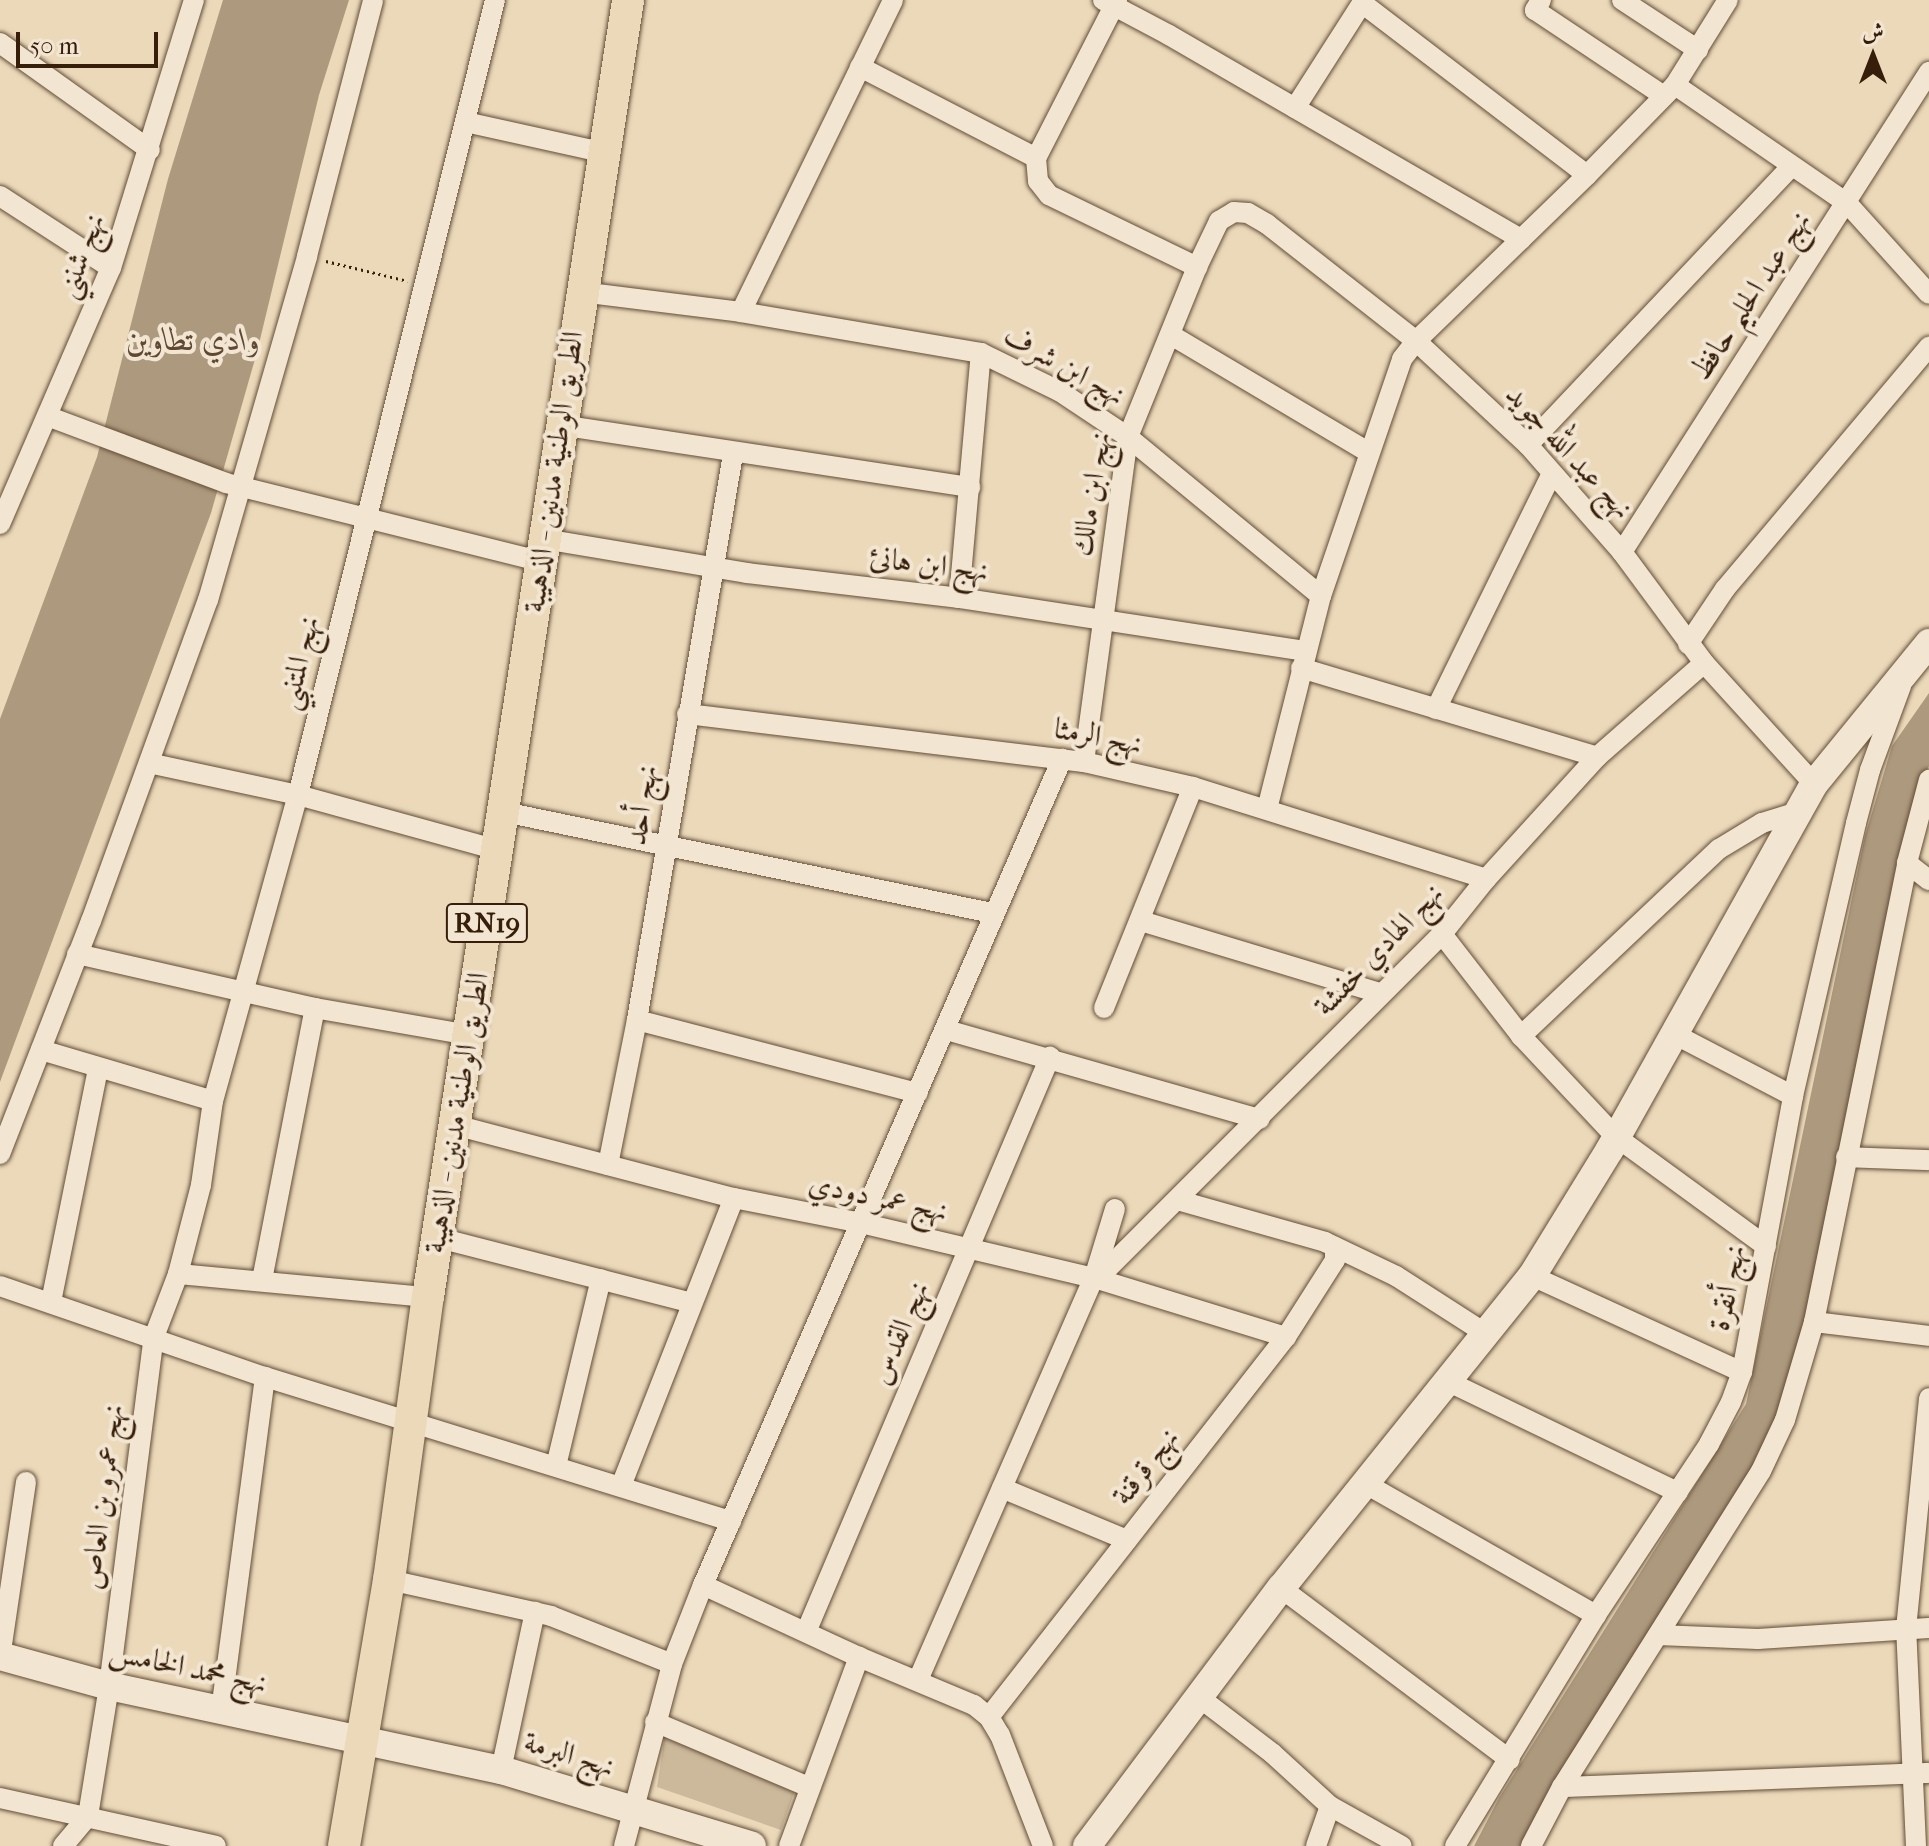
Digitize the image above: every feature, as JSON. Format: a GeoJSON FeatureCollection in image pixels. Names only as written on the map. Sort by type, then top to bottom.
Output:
{"type":"FeatureCollection","features":[{"type":"Feature","properties":{"kind":"main road","name":"الطريق الوطنية مدنين - الذهيبة"},"geometry":{"type":"LineString","coordinates":[[350,1844],[363,1739],[413,1421],[428,1297],[602,152],[628,0]]}},
{"type":"Feature","properties":{"kind":"main road"},"geometry":{"type":"LineString","coordinates":[[1087,1846],[1281,1588],[1488,1335],[1532,1276],[1676,1035],[1814,784],[1904,678],[1929,643]]}},
{"type":"Feature","properties":{"kind":"main road","name":"نهج محمد الخامس"},"geometry":{"type":"LineString","coordinates":[[0,1657],[109,1686],[363,1739]]}},
{"type":"Feature","properties":{"kind":"main road","name":"نهج البرمة"},"geometry":{"type":"LineString","coordinates":[[363,1739],[501,1770],[752,1846]]}},
{"type":"Feature","properties":{"kind":"street","name":"نهج شنني"},"geometry":{"type":"LineString","coordinates":[[0,524],[111,268],[194,0]]}},
{"type":"Feature","properties":{"kind":"street"},"geometry":{"type":"LineString","coordinates":[[0,1154],[208,600],[234,485],[307,256],[373,0]]}},
{"type":"Feature","properties":{"kind":"street","name":"نهج المتنبي"},"geometry":{"type":"LineString","coordinates":[[154,1337],[178,1274],[201,1185],[213,1101],[298,795],[495,0]]}},
{"type":"Feature","properties":{"kind":"street"},"geometry":{"type":"LineString","coordinates":[[741,312],[893,0]]}},
{"type":"Feature","properties":{"kind":"street"},"geometry":{"type":"LineString","coordinates":[[1541,0],[1535,10],[1792,166],[1847,203],[1929,294]]}},
{"type":"Feature","properties":{"kind":"street"},"geometry":{"type":"LineString","coordinates":[[1622,0],[1698,50]]}},
{"type":"Feature","properties":{"kind":"street"},"geometry":{"type":"LineString","coordinates":[[1267,809],[1321,596],[1402,359],[1416,341],[1670,91],[1728,0]]}},
{"type":"Feature","properties":{"kind":"street"},"geometry":{"type":"LineString","coordinates":[[1197,267],[1049,195],[1038,181],[1036,158],[1112,2],[1521,239]]}},
{"type":"Feature","properties":{"kind":"street"},"geometry":{"type":"LineString","coordinates":[[1295,108],[1363,2],[1587,175]]}},
{"type":"Feature","properties":{"kind":"street"},"geometry":{"type":"LineString","coordinates":[[0,43],[150,150]]}},
{"type":"Feature","properties":{"kind":"street"},"geometry":{"type":"LineString","coordinates":[[860,67],[1036,158]]}},
{"type":"Feature","properties":{"kind":"street","name":"نهج عبد الحليم حافظ"},"geometry":{"type":"LineString","coordinates":[[1622,552],[1929,72]]}},
{"type":"Feature","properties":{"kind":"street"},"geometry":{"type":"LineString","coordinates":[[465,122],[602,152]]}},
{"type":"Feature","properties":{"kind":"street"},"geometry":{"type":"LineString","coordinates":[[1528,445],[1792,166]]}},
{"type":"Feature","properties":{"kind":"street"},"geometry":{"type":"LineString","coordinates":[[0,196],[111,268]]}},
{"type":"Feature","properties":{"kind":"street","name":"نهج ابن مالك"},"geometry":{"type":"LineString","coordinates":[[1084,762],[1128,437],[1197,267],[1219,221],[1234,212]]}},
{"type":"Feature","properties":{"kind":"street","name":"نهج عبد الله جويد"},"geometry":{"type":"LineString","coordinates":[[1234,212],[1248,213],[1267,224],[1416,341],[1528,445],[1551,475],[1622,552],[1704,663],[1814,784]]}},
{"type":"Feature","properties":{"kind":"street","name":"نهج ابن شرف"},"geometry":{"type":"LineString","coordinates":[[581,292],[741,312],[981,353],[1059,391],[1128,437],[1321,596]]}},
{"type":"Feature","properties":{"kind":"street"},"geometry":{"type":"LineString","coordinates":[[1171,335],[1368,452]]}},
{"type":"Feature","properties":{"kind":"street"},"geometry":{"type":"LineString","coordinates":[[1688,644],[1725,589],[1929,347]]}},
{"type":"Feature","properties":{"kind":"street"},"geometry":{"type":"LineString","coordinates":[[959,598],[981,353]]}},
{"type":"Feature","properties":{"kind":"street","name":"نهج ابن هانئ"},"geometry":{"type":"LineString","coordinates":[[47,416],[234,485],[365,520],[542,550],[712,566],[1103,619],[1304,659],[1436,709],[1597,757]]}},
{"type":"Feature","properties":{"kind":"street"},"geometry":{"type":"LineString","coordinates":[[560,425],[733,454],[970,487]]}},
{"type":"Feature","properties":{"kind":"street","name":"نهج أحد"},"geometry":{"type":"LineString","coordinates":[[608,1165],[637,1020],[733,454]]}},
{"type":"Feature","properties":{"kind":"street"},"geometry":{"type":"LineString","coordinates":[[1436,709],[1551,475]]}},
{"type":"Feature","properties":{"kind":"street","name":"نهج الهادي خفشة"},"geometry":{"type":"LineString","coordinates":[[918,1680],[1096,1278],[1260,1119],[1379,993],[1442,934],[1486,879],[1597,757],[1704,663]]}},
{"type":"Feature","properties":{"kind":"street","name":"نهج أنقرة"},"geometry":{"type":"LineString","coordinates":[[1455,1846],[1596,1615],[1709,1444],[1742,1372],[1793,1096],[1859,810],[1904,678]]}},
{"type":"Feature","properties":{"kind":"street","name":"نهج الرمثا"},"geometry":{"type":"LineString","coordinates":[[687,714],[1084,762],[1193,787],[1486,879]]}},
{"type":"Feature","properties":{"kind":"street"},"geometry":{"type":"LineString","coordinates":[[624,1846],[672,1664],[703,1585],[947,1030],[993,913],[1062,759]]}},
{"type":"Feature","properties":{"kind":"street"},"geometry":{"type":"LineString","coordinates":[[149,763],[298,795],[498,850]]}},
{"type":"Feature","properties":{"kind":"street"},"geometry":{"type":"LineString","coordinates":[[1531,1846],[1562,1787],[1761,1471],[1785,1420],[1814,1322],[1907,863],[1929,780]]}},
{"type":"Feature","properties":{"kind":"street"},"geometry":{"type":"LineString","coordinates":[[1104,1008],[1193,787]]}},
{"type":"Feature","properties":{"kind":"street"},"geometry":{"type":"LineString","coordinates":[[504,812],[993,913]]}},
{"type":"Feature","properties":{"kind":"street"},"geometry":{"type":"LineString","coordinates":[[1521,1036],[1719,849],[1762,823],[1798,812]]}},
{"type":"Feature","properties":{"kind":"street"},"geometry":{"type":"LineString","coordinates":[[1907,863],[1929,880]]}},
{"type":"Feature","properties":{"kind":"street"},"geometry":{"type":"LineString","coordinates":[[1141,921],[1379,993]]}},
{"type":"Feature","properties":{"kind":"street"},"geometry":{"type":"LineString","coordinates":[[1442,934],[1521,1036],[1615,1136],[1766,1246]]}},
{"type":"Feature","properties":{"kind":"street"},"geometry":{"type":"LineString","coordinates":[[77,954],[315,1008],[469,1035]]}},
{"type":"Feature","properties":{"kind":"street"},"geometry":{"type":"LineString","coordinates":[[262,1280],[315,1008]]}},
{"type":"Feature","properties":{"kind":"street"},"geometry":{"type":"LineString","coordinates":[[637,1020],[918,1093]]}},
{"type":"Feature","properties":{"kind":"street"},"geometry":{"type":"LineString","coordinates":[[947,1030],[1260,1119]]}},
{"type":"Feature","properties":{"kind":"street"},"geometry":{"type":"LineString","coordinates":[[1676,1035],[1793,1096]]}},
{"type":"Feature","properties":{"kind":"street"},"geometry":{"type":"LineString","coordinates":[[41,1050],[213,1101]]}},
{"type":"Feature","properties":{"kind":"street","name":"نهج القدس"},"geometry":{"type":"LineString","coordinates":[[806,1632],[1050,1057]]}},
{"type":"Feature","properties":{"kind":"street"},"geometry":{"type":"LineString","coordinates":[[51,1302],[98,1068]]}},
{"type":"Feature","properties":{"kind":"street","name":"نهج عمر دودي"},"geometry":{"type":"LineString","coordinates":[[455,1125],[734,1198],[861,1223],[1096,1278],[1286,1337]]}},
{"type":"Feature","properties":{"kind":"street"},"geometry":{"type":"LineString","coordinates":[[1846,1157],[1929,1160]]}},
{"type":"Feature","properties":{"kind":"street"},"geometry":{"type":"LineString","coordinates":[[621,1486],[734,1198]]}},
{"type":"Feature","properties":{"kind":"street"},"geometry":{"type":"LineString","coordinates":[[1177,1200],[1335,1247],[1396,1276],[1488,1335]]}},
{"type":"Feature","properties":{"kind":"street"},"geometry":{"type":"LineString","coordinates":[[1096,1278],[1115,1209]]}},
{"type":"Feature","properties":{"kind":"street"},"geometry":{"type":"LineString","coordinates":[[439,1238],[692,1303]]}},
{"type":"Feature","properties":{"kind":"street","name":"نهج قرقنة"},"geometry":{"type":"LineString","coordinates":[[989,1717],[1286,1337],[1335,1260],[1335,1247]]}},
{"type":"Feature","properties":{"kind":"street"},"geometry":{"type":"LineString","coordinates":[[178,1274],[428,1297]]}},
{"type":"Feature","properties":{"kind":"street"},"geometry":{"type":"LineString","coordinates":[[1532,1276],[1742,1372]]}},
{"type":"Feature","properties":{"kind":"street"},"geometry":{"type":"LineString","coordinates":[[556,1466],[601,1279]]}},
{"type":"Feature","properties":{"kind":"street"},"geometry":{"type":"LineString","coordinates":[[0,1286],[265,1377],[731,1521]]}},
{"type":"Feature","properties":{"kind":"street"},"geometry":{"type":"LineString","coordinates":[[1814,1322],[1929,1336]]}},
{"type":"Feature","properties":{"kind":"street","name":"نهج عمرو بن العاص"},"geometry":{"type":"LineString","coordinates":[[88,1816],[109,1686],[154,1337]]}},
{"type":"Feature","properties":{"kind":"street"},"geometry":{"type":"LineString","coordinates":[[221,1711],[265,1377]]}},
{"type":"Feature","properties":{"kind":"street"},"geometry":{"type":"LineString","coordinates":[[1449,1382],[1678,1492]]}},
{"type":"Feature","properties":{"kind":"street"},"geometry":{"type":"LineString","coordinates":[[1916,1846],[1921,1774],[1906,1629],[1924,1474],[1929,1398]]}},
{"type":"Feature","properties":{"kind":"street"},"geometry":{"type":"LineString","coordinates":[[0,1657],[26,1482]]}},
{"type":"Feature","properties":{"kind":"street"},"geometry":{"type":"LineString","coordinates":[[1366,1484],[1596,1615]]}},
{"type":"Feature","properties":{"kind":"street"},"geometry":{"type":"LineString","coordinates":[[1002,1488],[1127,1540]]}},
{"type":"Feature","properties":{"kind":"street"},"geometry":{"type":"LineString","coordinates":[[389,1580],[535,1612],[672,1664]]}},
{"type":"Feature","properties":{"kind":"street"},"geometry":{"type":"LineString","coordinates":[[703,1585],[859,1657],[974,1705],[989,1717],[1000,1735],[1043,1846]]}},
{"type":"Feature","properties":{"kind":"street"},"geometry":{"type":"LineString","coordinates":[[1281,1588],[1510,1760]]}},
{"type":"Feature","properties":{"kind":"street"},"geometry":{"type":"LineString","coordinates":[[501,1770],[535,1612]]}},
{"type":"Feature","properties":{"kind":"street"},"geometry":{"type":"LineString","coordinates":[[1658,1635],[1758,1639],[1929,1628]]}},
{"type":"Feature","properties":{"kind":"street"},"geometry":{"type":"LineString","coordinates":[[789,1846],[859,1657]]}},
{"type":"Feature","properties":{"kind":"street"},"geometry":{"type":"LineString","coordinates":[[1200,1698],[1272,1753],[1330,1806],[1402,1846]]}},
{"type":"Feature","properties":{"kind":"street"},"geometry":{"type":"LineString","coordinates":[[655,1722],[809,1787]]}},
{"type":"Feature","properties":{"kind":"street"},"geometry":{"type":"LineString","coordinates":[[1562,1787],[1921,1774]]}},
{"type":"Feature","properties":{"kind":"street"},"geometry":{"type":"LineString","coordinates":[[0,1798],[216,1846]]}},
{"type":"Feature","properties":{"kind":"street"},"geometry":{"type":"LineString","coordinates":[[1316,1846],[1330,1806]]}},
{"type":"Feature","properties":{"kind":"street"},"geometry":{"type":"LineString","coordinates":[[63,1846],[88,1816]]}},
{"type":"Feature","properties":{"kind":"path"},"geometry":{"type":"LineString","coordinates":[[307,256],[424,286]]}},
{"type":"Feature","properties":{"kind":"shaded area"},"geometry":{"type":"Polygon","coordinates":[[[665,1734],[795,1790],[781,1830],[657,1787],[665,1734]]]}},
{"type":"Feature","properties":{"kind":"water","name":"وادي تطاوين"},"geometry":{"type":"Polygon","coordinates":[[[223,0],[349,0],[319,95],[257,352],[211,513],[0,1082],[0,719],[97,457],[168,179],[223,0]]]}},
{"type":"Feature","properties":{"kind":"water"},"geometry":{"type":"Polygon","coordinates":[[[1929,693],[1929,766],[1921,782],[1796,1368],[1768,1450],[1553,1786],[1520,1846],[1474,1846],[1499,1798],[1746,1404],[1865,836],[1892,746],[1929,693]]]}}]}
